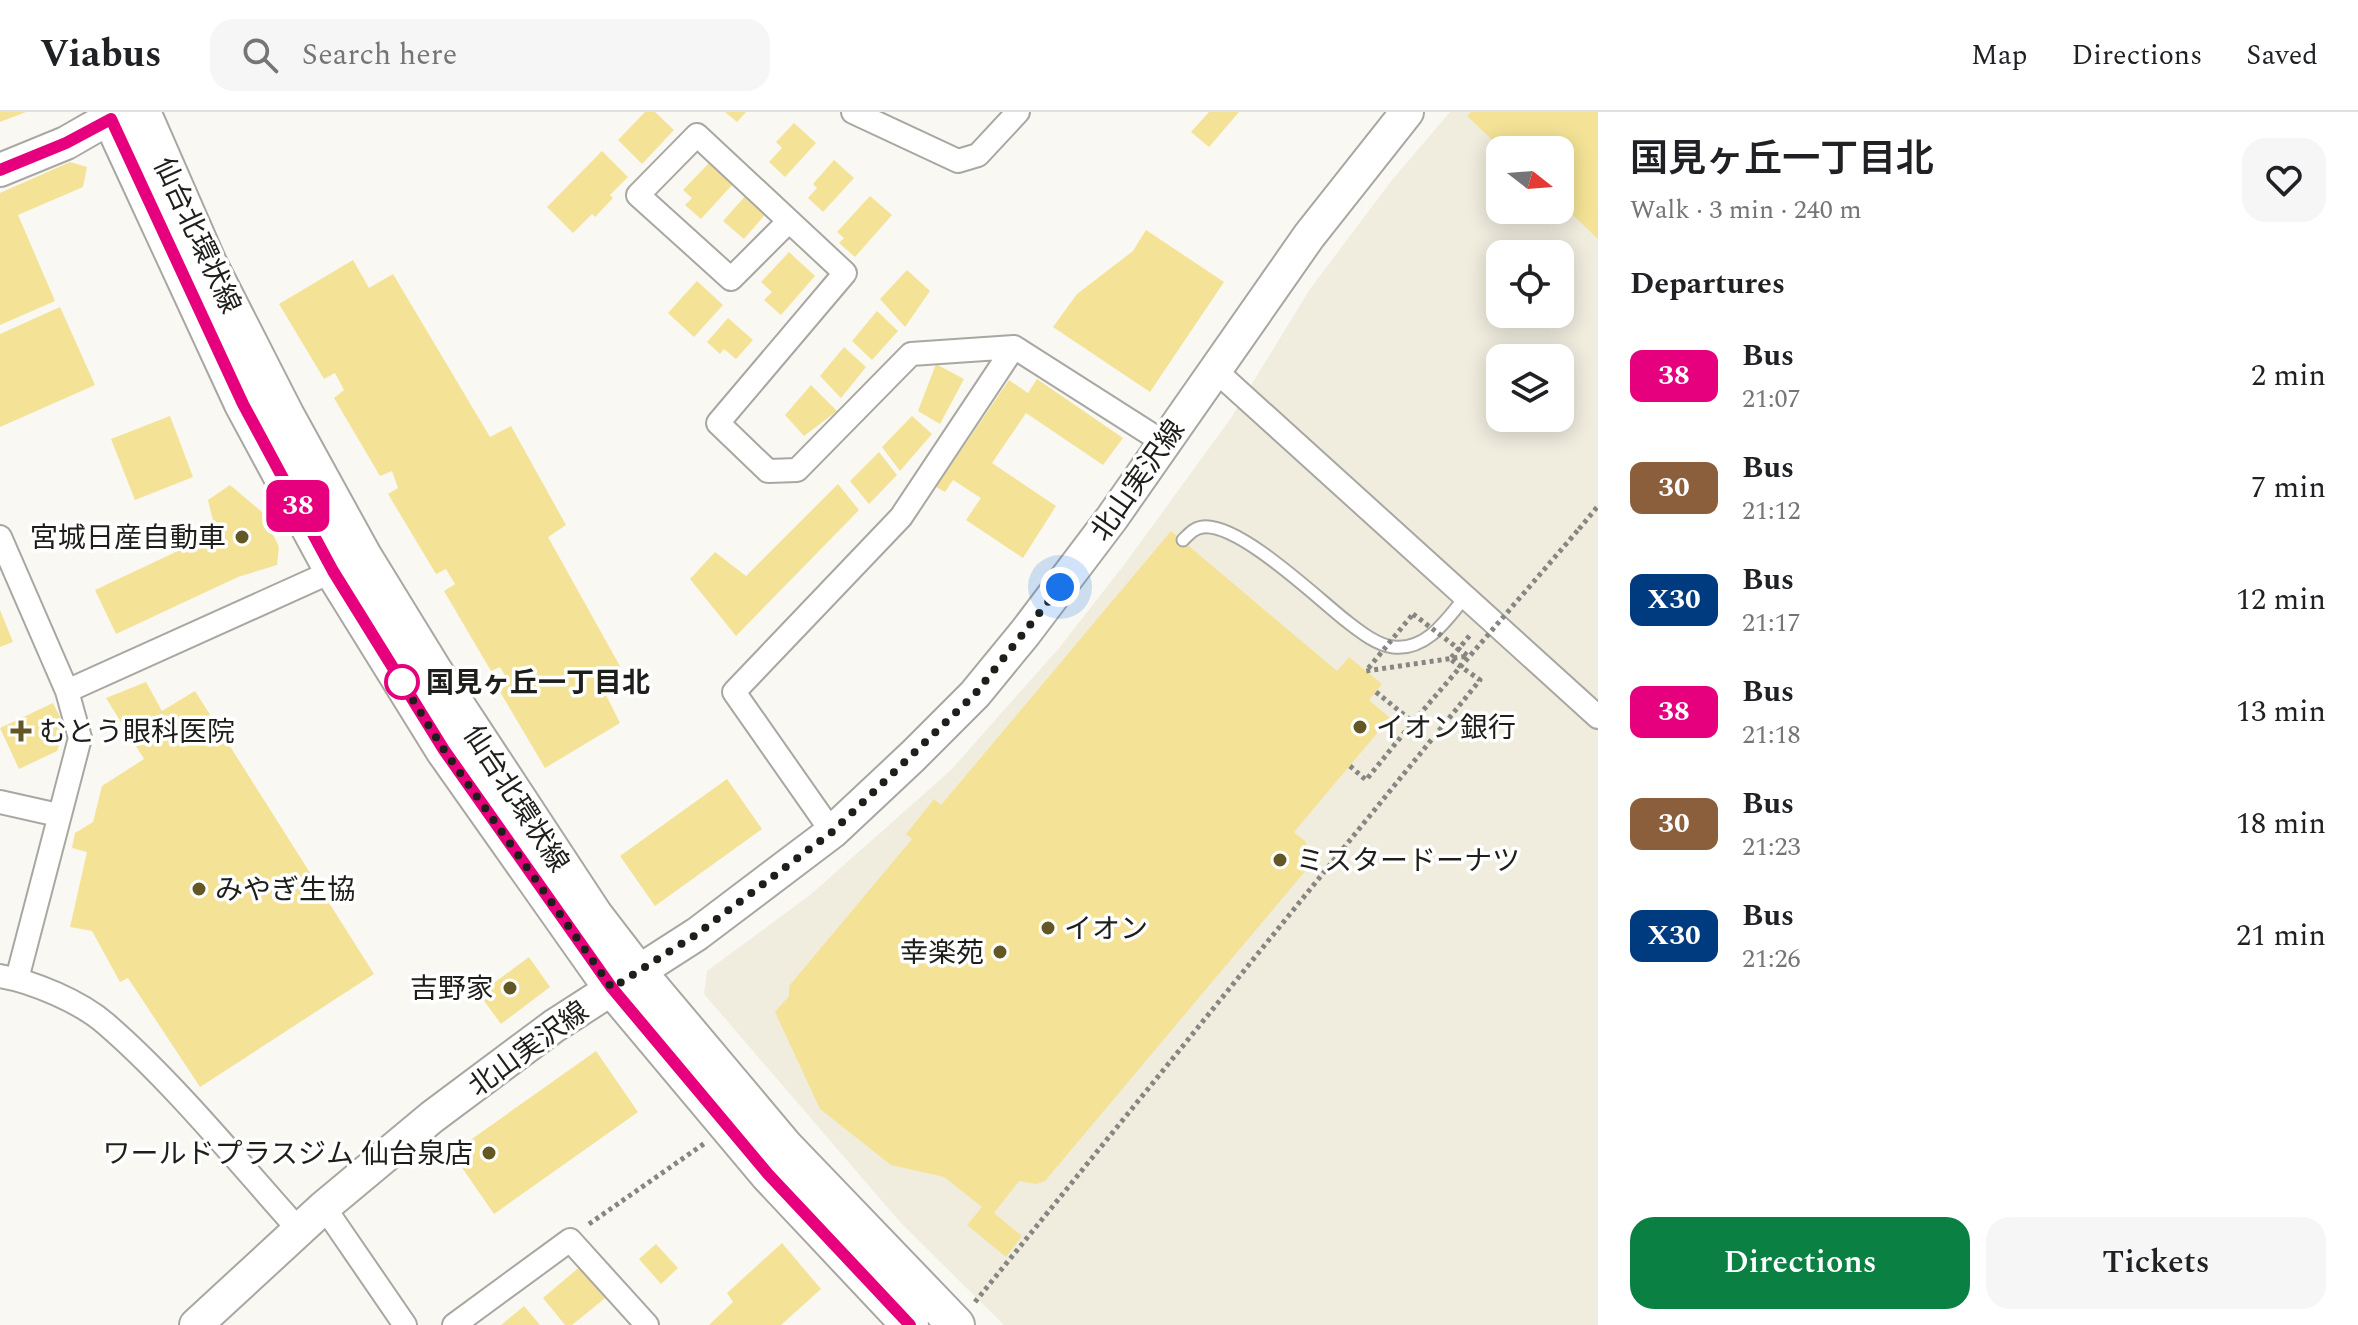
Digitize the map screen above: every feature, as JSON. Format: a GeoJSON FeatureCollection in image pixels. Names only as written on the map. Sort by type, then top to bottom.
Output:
{"type":"FeatureCollection","features":[{"type":"Feature","properties":{"kind":"main road","name":"仙台北環状線"},"geometry":{"type":"LineString","coordinates":[[120,114],[243,404],[333,571],[444,750],[625,980],[768,1174],[910,1325]]}},
{"type":"Feature","properties":{"kind":"main road","name":"仙台北環状線"},"geometry":{"type":"LineString","coordinates":[[120,114],[208,263],[286,416],[363,556],[508,786],[594,915],[625,980],[785,1147],[963,1317]]}},
{"type":"Feature","properties":{"kind":"street"},"geometry":{"type":"LineString","coordinates":[[853,112],[958,161],[978,155],[1018,112]]}},
{"type":"Feature","properties":{"kind":"street","name":"北山実沢線"},"geometry":{"type":"LineString","coordinates":[[196,1325],[324,1207],[432,1117],[554,1026],[697,934],[832,832],[975,694],[1103,529],[1309,236],[1407,112]]}},
{"type":"Feature","properties":{"kind":"street"},"geometry":{"type":"LineString","coordinates":[[0,170],[66,143],[120,114]]}},
{"type":"Feature","properties":{"kind":"street"},"geometry":{"type":"LineString","coordinates":[[788,222],[731,279],[638,195],[697,135],[845,273],[718,423],[768,471],[797,470],[911,354],[1014,347],[1163,442]]}},
{"type":"Feature","properties":{"kind":"street"},"geometry":{"type":"LineString","coordinates":[[832,832],[734,692],[901,517],[1014,347]]}},
{"type":"Feature","properties":{"kind":"street"},"geometry":{"type":"LineString","coordinates":[[1216,371],[1598,717]]}},
{"type":"Feature","properties":{"kind":"street"},"geometry":{"type":"LineString","coordinates":[[0,537],[67,691],[80,738],[8,978],[47,990],[104,1022],[177,1095],[299,1230]]}},
{"type":"Feature","properties":{"kind":"street"},"geometry":{"type":"LineString","coordinates":[[67,691],[333,571]]}},
{"type":"Feature","properties":{"kind":"street"},"geometry":{"type":"LineString","coordinates":[[0,802],[58,815]]}},
{"type":"Feature","properties":{"kind":"street"},"geometry":{"type":"LineString","coordinates":[[324,1207],[405,1325]]}},
{"type":"Feature","properties":{"kind":"street"},"geometry":{"type":"LineString","coordinates":[[454,1325],[570,1240],[647,1325]]}},
{"type":"Feature","properties":{"kind":"lane"},"geometry":{"type":"LineString","coordinates":[[1183,540],[1192,530],[1203,527],[1219,528],[1246,541],[1363,634],[1392,647],[1420,642],[1435,634],[1466,596]]}},
{"type":"Feature","properties":{"kind":"path"},"geometry":{"type":"LineString","coordinates":[[1350,766],[1366,780],[1598,506]]}},
{"type":"Feature","properties":{"kind":"path"},"geometry":{"type":"LineString","coordinates":[[1413,614],[1468,656],[1381,669],[1366,671],[1413,614]]}},
{"type":"Feature","properties":{"kind":"path"},"geometry":{"type":"LineString","coordinates":[[963,1317],[1480,680],[1450,659],[1487,615]]}},
{"type":"Feature","properties":{"kind":"path"},"geometry":{"type":"LineString","coordinates":[[1376,692],[1413,722]]}},
{"type":"Feature","properties":{"kind":"path"},"geometry":{"type":"LineString","coordinates":[[570,1240],[710,1140]]}},
{"type":"Feature","properties":{"kind":"shaded area"},"geometry":{"type":"Polygon","coordinates":[[[1450,112],[1598,112],[1598,1325],[1004,1325],[900,1222],[704,994],[707,971],[810,895],[951,770],[1059,648],[1231,418],[1310,289],[1392,180],[1450,112]]]}},
{"type":"Feature","properties":{"kind":"building"},"geometry":{"type":"Polygon","coordinates":[[[0,112],[26,112],[0,122],[0,112]]]}},
{"type":"Feature","properties":{"kind":"building"},"geometry":{"type":"Polygon","coordinates":[[[645,112],[655,112],[674,130],[642,164],[618,140],[645,112]]]}},
{"type":"Feature","properties":{"kind":"building"},"geometry":{"type":"Polygon","coordinates":[[[725,112],[746,112],[737,122],[725,112]]]}},
{"type":"Feature","properties":{"kind":"building"},"geometry":{"type":"Polygon","coordinates":[[[1209,112],[1239,112],[1209,147],[1191,132],[1209,112]]]}},
{"type":"Feature","properties":{"kind":"building"},"geometry":{"type":"Polygon","coordinates":[[[1471,112],[1598,112],[1598,239],[1574,216],[1574,136],[1488,136],[1467,116],[1471,112]]]}},
{"type":"Feature","properties":{"kind":"building"},"geometry":{"type":"Polygon","coordinates":[[[794,123],[816,143],[785,177],[769,162],[782,148],[776,142],[794,123]]]}},
{"type":"Feature","properties":{"kind":"building"},"geometry":{"type":"Polygon","coordinates":[[[602,151],[628,177],[610,195],[613,198],[595,217],[592,214],[573,233],[547,207],[602,151]]]}},
{"type":"Feature","properties":{"kind":"building"},"geometry":{"type":"Polygon","coordinates":[[[834,160],[854,178],[823,212],[808,198],[817,188],[813,184],[834,160]]]}},
{"type":"Feature","properties":{"kind":"building"},"geometry":{"type":"Polygon","coordinates":[[[70,162],[87,167],[83,187],[18,215],[55,301],[0,325],[0,193],[70,162]]]}},
{"type":"Feature","properties":{"kind":"building"},"geometry":{"type":"Polygon","coordinates":[[[709,163],[732,185],[701,219],[685,205],[692,198],[683,190],[709,163]]]}},
{"type":"Feature","properties":{"kind":"building"},"geometry":{"type":"Polygon","coordinates":[[[748,193],[768,211],[744,239],[723,221],[748,193]]]}},
{"type":"Feature","properties":{"kind":"building"},"geometry":{"type":"Polygon","coordinates":[[[870,196],[892,215],[855,257],[839,243],[844,238],[837,232],[870,196]]]}},
{"type":"Feature","properties":{"kind":"building"},"geometry":{"type":"Polygon","coordinates":[[[1146,230],[1224,282],[1150,392],[1053,327],[1077,294],[1133,251],[1146,230]]]}},
{"type":"Feature","properties":{"kind":"building"},"geometry":{"type":"Polygon","coordinates":[[[789,252],[815,276],[781,315],[764,300],[772,292],[761,282],[789,252]]]}},
{"type":"Feature","properties":{"kind":"building"},"geometry":{"type":"Polygon","coordinates":[[[353,260],[369,288],[393,274],[490,437],[511,426],[566,525],[548,537],[621,668],[608,678],[616,689],[606,695],[620,723],[545,768],[499,690],[510,684],[500,667],[491,671],[444,591],[455,584],[446,569],[436,574],[388,494],[398,488],[392,471],[380,476],[334,398],[344,390],[335,373],[324,379],[279,304],[353,260]]]}},
{"type":"Feature","properties":{"kind":"building"},"geometry":{"type":"Polygon","coordinates":[[[907,270],[930,291],[905,327],[880,299],[907,270]]]}},
{"type":"Feature","properties":{"kind":"building"},"geometry":{"type":"Polygon","coordinates":[[[697,281],[723,305],[694,337],[668,313],[697,281]]]}},
{"type":"Feature","properties":{"kind":"building"},"geometry":{"type":"Polygon","coordinates":[[[60,307],[95,385],[0,427],[0,334],[60,307]]]}},
{"type":"Feature","properties":{"kind":"building"},"geometry":{"type":"Polygon","coordinates":[[[877,311],[898,331],[872,360],[852,341],[877,311]]]}},
{"type":"Feature","properties":{"kind":"building"},"geometry":{"type":"Polygon","coordinates":[[[728,318],[753,340],[736,359],[724,349],[720,354],[707,342],[728,318]]]}},
{"type":"Feature","properties":{"kind":"building"},"geometry":{"type":"Polygon","coordinates":[[[844,347],[866,367],[841,398],[820,376],[844,347]]]}},
{"type":"Feature","properties":{"kind":"building"},"geometry":{"type":"Polygon","coordinates":[[[936,364],[964,379],[940,424],[918,411],[936,364]]]}},
{"type":"Feature","properties":{"kind":"building"},"geometry":{"type":"Polygon","coordinates":[[[1037,379],[1123,438],[1103,465],[1026,413],[992,463],[1056,506],[1023,558],[966,520],[981,498],[953,480],[945,492],[936,487],[1009,380],[1028,393],[1037,379]]]}},
{"type":"Feature","properties":{"kind":"building"},"geometry":{"type":"Polygon","coordinates":[[[811,385],[837,411],[804,436],[785,415],[811,385]]]}},
{"type":"Feature","properties":{"kind":"building"},"geometry":{"type":"Polygon","coordinates":[[[170,416],[193,477],[135,500],[111,439],[170,416]]]}},
{"type":"Feature","properties":{"kind":"building"},"geometry":{"type":"Polygon","coordinates":[[[912,416],[932,434],[900,471],[882,447],[912,416]]]}},
{"type":"Feature","properties":{"kind":"building"},"geometry":{"type":"Polygon","coordinates":[[[879,452],[897,475],[869,504],[850,481],[879,452]]]}},
{"type":"Feature","properties":{"kind":"building"},"geometry":{"type":"Polygon","coordinates":[[[838,484],[859,510],[736,636],[690,579],[715,552],[746,576],[838,484]]]}},
{"type":"Feature","properties":{"kind":"building"},"geometry":{"type":"Polygon","coordinates":[[[230,485],[262,512],[279,547],[277,565],[238,577],[116,634],[95,590],[216,533],[208,500],[230,485]]]}},
{"type":"Feature","properties":{"kind":"building","name":"イオン"},"geometry":{"type":"Polygon","coordinates":[[[1171,531],[1337,671],[1349,657],[1382,684],[1369,700],[1390,718],[1294,832],[1305,841],[1309,853],[1307,869],[1045,1181],[1036,1184],[1019,1181],[994,1213],[1022,1236],[1006,1257],[967,1225],[982,1207],[944,1177],[891,1165],[820,1109],[775,1012],[789,996],[789,986],[912,839],[906,834],[934,799],[941,805],[1171,531]]]}},
{"type":"Feature","properties":{"kind":"building"},"geometry":{"type":"Polygon","coordinates":[[[0,610],[13,642],[0,647],[0,610]]]}},
{"type":"Feature","properties":{"kind":"building","name":"みやぎ生協"},"geometry":{"type":"Polygon","coordinates":[[[146,682],[162,711],[195,691],[374,974],[200,1087],[128,978],[120,982],[92,931],[70,927],[87,852],[72,848],[75,833],[93,822],[102,786],[144,759],[106,698],[146,682]]]}},
{"type":"Feature","properties":{"kind":"building"},"geometry":{"type":"Polygon","coordinates":[[[53,703],[65,727],[57,751],[19,769],[0,728],[53,703]]]}},
{"type":"Feature","properties":{"kind":"building"},"geometry":{"type":"Polygon","coordinates":[[[727,779],[762,829],[655,906],[620,856],[727,779]]]}},
{"type":"Feature","properties":{"kind":"building"},"geometry":{"type":"Polygon","coordinates":[[[529,957],[550,987],[501,1024],[479,994],[529,957]]]}},
{"type":"Feature","properties":{"kind":"building"},"geometry":{"type":"Polygon","coordinates":[[[596,1051],[638,1112],[494,1214],[452,1153],[596,1051]]]}},
{"type":"Feature","properties":{"kind":"building"},"geometry":{"type":"Polygon","coordinates":[[[782,1243],[821,1289],[781,1325],[709,1325],[733,1302],[727,1293],[782,1243]]]}},
{"type":"Feature","properties":{"kind":"building"},"geometry":{"type":"Polygon","coordinates":[[[656,1244],[678,1268],[661,1284],[639,1259],[656,1244]]]}},
{"type":"Feature","properties":{"kind":"building"},"geometry":{"type":"Polygon","coordinates":[[[583,1264],[609,1295],[572,1325],[565,1325],[543,1298],[583,1264]]]}},
{"type":"Feature","properties":{"kind":"building"},"geometry":{"type":"Polygon","coordinates":[[[524,1306],[540,1325],[501,1325],[524,1306]]]}},
{"type":"Feature","properties":{"kind":"bus line","name":"38"},"geometry":{"type":"LineString","coordinates":[[0,170],[66,143],[111,119],[243,404],[333,571],[444,750],[612,988],[768,1174],[910,1325]]}},
{"type":"Feature","properties":{"kind":"place","name":"宮城日産自動車"},"geometry":{"type":"Point","coordinates":[242,537]}},
{"type":"Feature","properties":{"kind":"place","name":"国見ヶ丘一丁目北"},"geometry":{"type":"Point","coordinates":[402,682]}},
{"type":"Feature","properties":{"kind":"place","name":"イオン銀行"},"geometry":{"type":"Point","coordinates":[1360,727]}},
{"type":"Feature","properties":{"kind":"place","name":"むとう眼科医院"},"geometry":{"type":"Point","coordinates":[21,731]}},
{"type":"Feature","properties":{"kind":"place","name":"ミスタードーナツ"},"geometry":{"type":"Point","coordinates":[1280,860]}},
{"type":"Feature","properties":{"kind":"place","name":"みやぎ生協"},"geometry":{"type":"Point","coordinates":[199,889]}},
{"type":"Feature","properties":{"kind":"place","name":"イオン"},"geometry":{"type":"Point","coordinates":[1048,928]}},
{"type":"Feature","properties":{"kind":"place","name":"幸楽苑"},"geometry":{"type":"Point","coordinates":[1000,952]}},
{"type":"Feature","properties":{"kind":"place","name":"吉野家"},"geometry":{"type":"Point","coordinates":[510,988]}},
{"type":"Feature","properties":{"kind":"place","name":"ワールドプラスジム 仙台泉店"},"geometry":{"type":"Point","coordinates":[489,1153]}},
{"type":"Feature","properties":{"kind":"route"},"geometry":{"type":"LineString","coordinates":[[402,682],[396,673],[444,750],[612,988],[697,934],[832,832],[975,694],[1060,587]]}}]}
